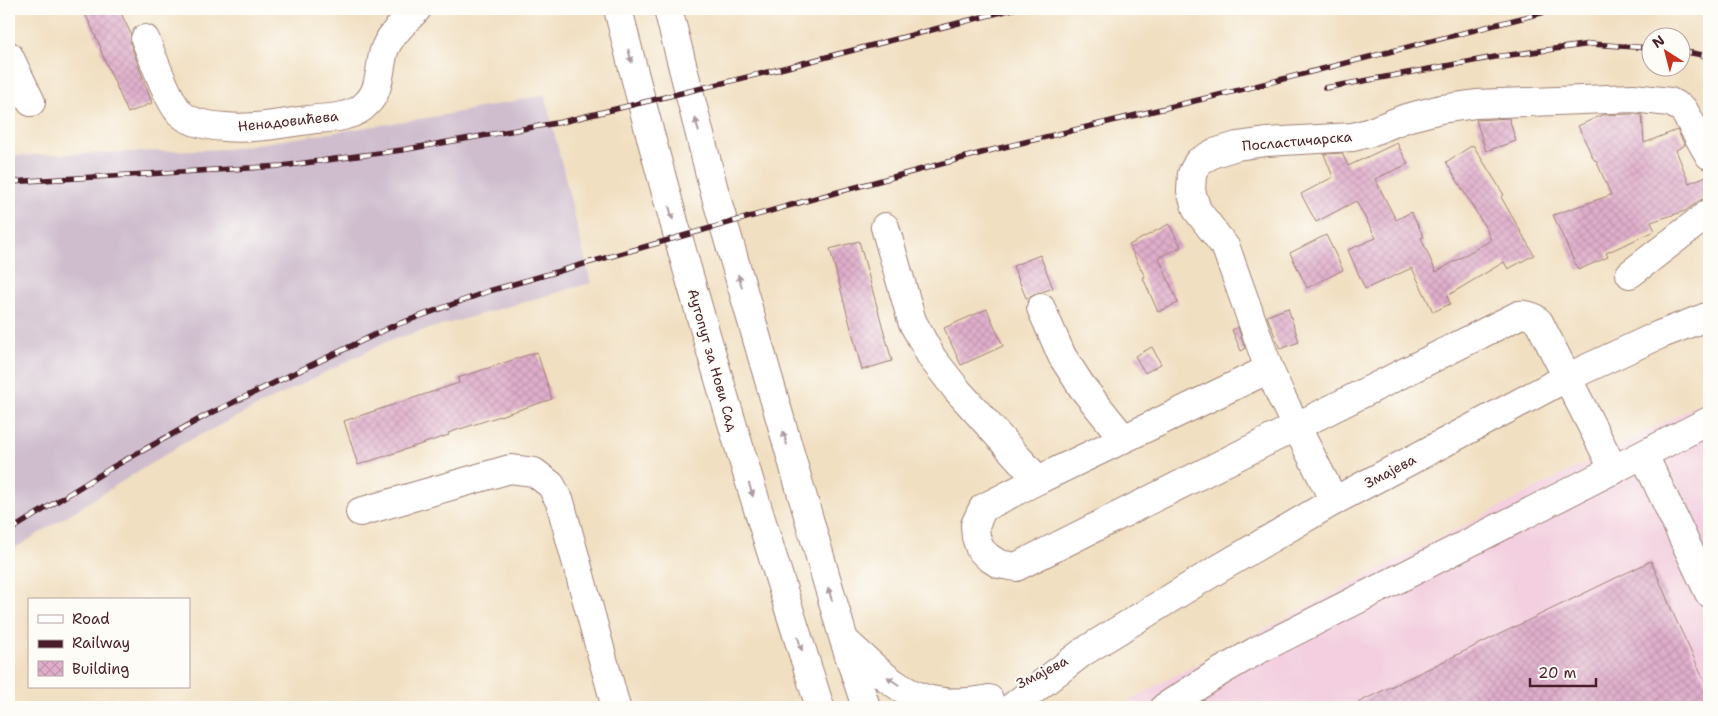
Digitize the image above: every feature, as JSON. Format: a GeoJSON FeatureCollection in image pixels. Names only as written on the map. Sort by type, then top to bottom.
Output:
{"type":"FeatureCollection","features":[{"type":"Feature","properties":{"kind":"street","name":"Ненадовићева"},"geometry":{"type":"LineString","coordinates":[[145,39],[172,100],[179,112],[191,121],[226,127],[244,127],[345,116],[359,110],[368,103],[380,77],[385,50],[391,38],[417,9]]}},
{"type":"Feature","properties":{"kind":"street","name":"Аутопут за Нови Сад"},"geometry":{"type":"LineString","coordinates":[[618,9],[668,202],[737,443],[820,707]]}},
{"type":"Feature","properties":{"kind":"street"},"geometry":{"type":"LineString","coordinates":[[668,9],[714,190],[844,640],[866,707]]}},
{"type":"Feature","properties":{"kind":"street"},"geometry":{"type":"LineString","coordinates":[[9,56],[31,102]]}},
{"type":"Feature","properties":{"kind":"street","name":"Посластичарска"},"geometry":{"type":"LineString","coordinates":[[1334,501],[1269,369],[1226,248],[1197,210],[1191,191],[1192,174],[1198,162],[1206,156],[1237,146],[1266,142],[1353,137],[1406,118],[1441,109],[1476,104],[1633,98],[1670,102],[1683,109],[1709,154]]}},
{"type":"Feature","properties":{"kind":"street"},"geometry":{"type":"LineString","coordinates":[[1630,274],[1709,214]]}},
{"type":"Feature","properties":{"kind":"street"},"geometry":{"type":"LineString","coordinates":[[885,227],[912,321],[932,358],[958,391],[1038,480]]}},
{"type":"Feature","properties":{"kind":"street"},"geometry":{"type":"LineString","coordinates":[[1041,308],[1062,356],[1082,387],[1122,438]]}},
{"type":"Feature","properties":{"kind":"street"},"geometry":{"type":"LineString","coordinates":[[1269,369],[1122,438],[983,508],[975,525],[976,537],[980,548],[988,558],[999,564],[1016,568],[1296,426],[1519,316],[1532,316],[1539,322],[1614,470]]}},
{"type":"Feature","properties":{"kind":"street","name":"Змајева"},"geometry":{"type":"LineString","coordinates":[[992,705],[1084,652],[1215,570],[1334,501],[1566,378],[1659,335],[1709,316]]}},
{"type":"Feature","properties":{"kind":"street"},"geometry":{"type":"LineString","coordinates":[[1165,707],[1256,651],[1709,422]]}},
{"type":"Feature","properties":{"kind":"street"},"geometry":{"type":"LineString","coordinates":[[1644,455],[1709,593]]}},
{"type":"Feature","properties":{"kind":"street"},"geometry":{"type":"LineString","coordinates":[[360,512],[510,469],[534,472],[551,485],[560,502],[616,707]]}},
{"type":"Feature","properties":{"kind":"street"},"geometry":{"type":"LineString","coordinates":[[844,640],[894,682],[917,696],[928,700],[992,705]]}},
{"type":"Feature","properties":{"kind":"street"},"geometry":{"type":"LineString","coordinates":[[805,707],[808,671]]}},
{"type":"Feature","properties":{"kind":"shaded area"},"geometry":{"type":"Polygon","coordinates":[[[545,95],[591,283],[390,340],[184,443],[9,552],[9,156],[226,149],[439,116],[545,95]]]}},
{"type":"Feature","properties":{"kind":"shaded area"},"geometry":{"type":"Polygon","coordinates":[[[1709,399],[1709,707],[1119,707],[1168,679],[1709,399]]]}},
{"type":"Feature","properties":{"kind":"building"},"geometry":{"type":"Polygon","coordinates":[[[83,9],[119,9],[131,34],[131,45],[152,103],[128,113],[83,9]]]}},
{"type":"Feature","properties":{"kind":"building"},"geometry":{"type":"Polygon","coordinates":[[[1602,115],[1642,115],[1644,143],[1677,130],[1685,145],[1676,150],[1689,183],[1709,175],[1709,198],[1700,200],[1685,211],[1651,222],[1655,231],[1606,253],[1608,257],[1578,270],[1553,215],[1611,195],[1596,160],[1594,160],[1578,126],[1602,115]]]}},
{"type":"Feature","properties":{"kind":"building"},"geometry":{"type":"Polygon","coordinates":[[[1509,118],[1516,141],[1486,151],[1476,120],[1509,118]]]}},
{"type":"Feature","properties":{"kind":"building"},"geometry":{"type":"Polygon","coordinates":[[[1397,143],[1408,164],[1375,179],[1396,220],[1411,212],[1424,237],[1421,238],[1436,272],[1491,240],[1446,162],[1473,145],[1504,195],[1501,197],[1534,255],[1508,269],[1504,262],[1447,296],[1450,304],[1433,312],[1412,268],[1365,289],[1348,250],[1376,238],[1356,201],[1316,222],[1301,194],[1333,177],[1324,154],[1342,153],[1348,166],[1397,143]]]}},
{"type":"Feature","properties":{"kind":"building"},"geometry":{"type":"Polygon","coordinates":[[[1169,224],[1181,247],[1159,258],[1178,303],[1158,312],[1143,278],[1145,277],[1129,245],[1169,224]]]}},
{"type":"Feature","properties":{"kind":"building"},"geometry":{"type":"Polygon","coordinates":[[[1326,235],[1343,270],[1307,288],[1290,253],[1326,235]]]}},
{"type":"Feature","properties":{"kind":"building"},"geometry":{"type":"Polygon","coordinates":[[[859,241],[892,361],[862,370],[830,249],[859,241]]]}},
{"type":"Feature","properties":{"kind":"building"},"geometry":{"type":"Polygon","coordinates":[[[1040,255],[1053,288],[1026,298],[1013,266],[1040,255]]]}},
{"type":"Feature","properties":{"kind":"building"},"geometry":{"type":"Polygon","coordinates":[[[1288,308],[1299,342],[1280,349],[1267,316],[1288,308]]]}},
{"type":"Feature","properties":{"kind":"building"},"geometry":{"type":"Polygon","coordinates":[[[987,309],[1003,346],[961,365],[944,328],[987,309]]]}},
{"type":"Feature","properties":{"kind":"building"},"geometry":{"type":"Polygon","coordinates":[[[1238,327],[1245,349],[1241,351],[1232,330],[1238,327]]]}},
{"type":"Feature","properties":{"kind":"building"},"geometry":{"type":"Polygon","coordinates":[[[1152,347],[1161,364],[1145,373],[1135,356],[1152,347]]]}},
{"type":"Feature","properties":{"kind":"building"},"geometry":{"type":"Polygon","coordinates":[[[537,352],[552,399],[358,465],[344,421],[459,383],[458,378],[537,352]]]}},
{"type":"Feature","properties":{"kind":"building"},"geometry":{"type":"Polygon","coordinates":[[[1651,561],[1709,690],[1709,707],[1349,707],[1651,561]]]}},
{"type":"Feature","properties":{"kind":"railway"},"geometry":{"type":"LineString","coordinates":[[9,182],[282,166],[402,150],[562,122],[776,70],[1013,9]]}},
{"type":"Feature","properties":{"kind":"railway"},"geometry":{"type":"LineString","coordinates":[[9,531],[111,468],[207,415],[393,326],[489,291],[996,149],[1248,88],[1557,9]]}},
{"type":"Feature","properties":{"kind":"railway"},"geometry":{"type":"LineString","coordinates":[[1325,88],[1495,57],[1591,44],[1640,47]]}},
{"type":"Feature","properties":{"kind":"railway"},"geometry":{"type":"LineString","coordinates":[[1690,53],[1709,56]]}}]}
